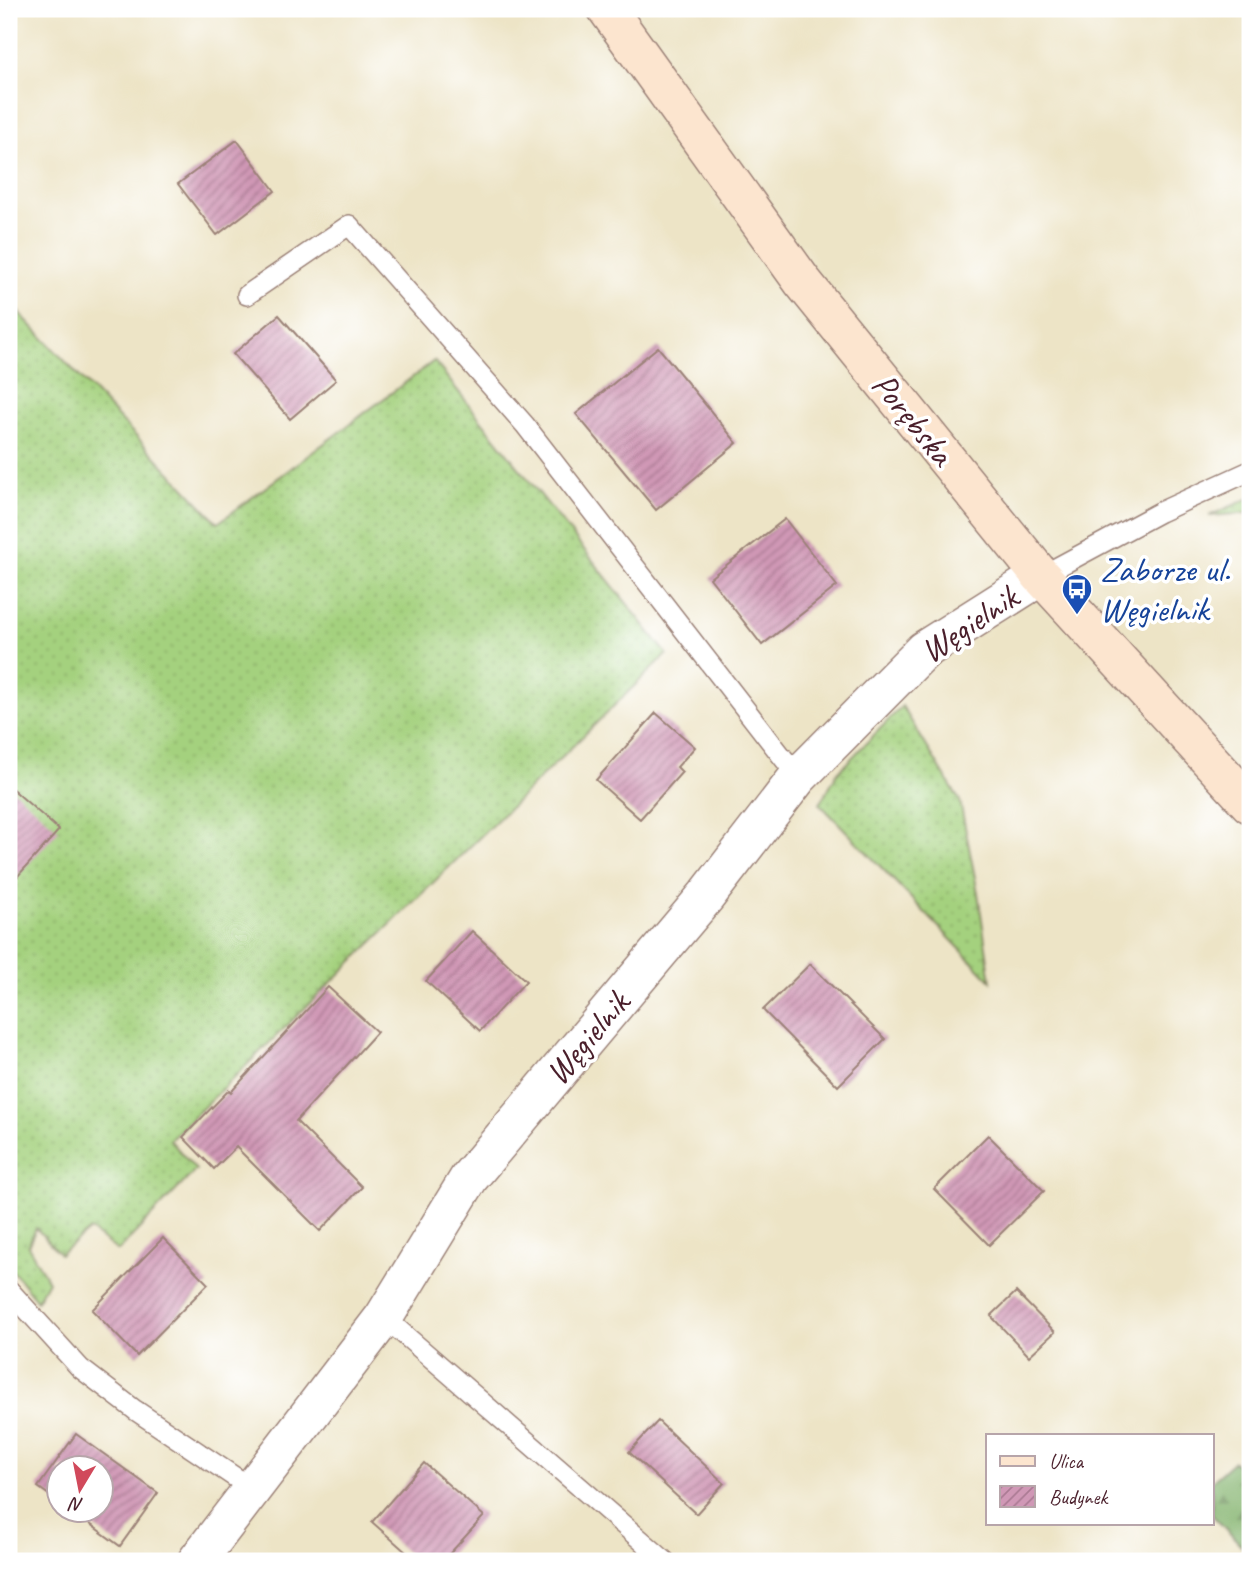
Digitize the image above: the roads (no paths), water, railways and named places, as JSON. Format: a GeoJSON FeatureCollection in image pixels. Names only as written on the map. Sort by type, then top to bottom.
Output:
{"type":"FeatureCollection","features":[{"type":"Feature","properties":{"kind":"street","name":"Porębska"},"geometry":{"type":"LineString","coordinates":[[607,9],[802,281],[1041,576],[1250,804]]}},
{"type":"Feature","properties":{"kind":"street","name":"Węgielnik"},"geometry":{"type":"LineString","coordinates":[[197,1561],[384,1317],[469,1178],[707,895],[798,777],[924,650],[1041,576]]}},
{"type":"Feature","properties":{"kind":"lane"},"geometry":{"type":"LineString","coordinates":[[247,295],[349,225],[525,425],[798,777]]}},
{"type":"Feature","properties":{"kind":"lane"},"geometry":{"type":"LineString","coordinates":[[1041,576],[1160,512],[1250,471]]}},
{"type":"Feature","properties":{"kind":"lane"},"geometry":{"type":"LineString","coordinates":[[9,1290],[80,1368],[135,1410],[251,1488]]}},
{"type":"Feature","properties":{"kind":"lane"},"geometry":{"type":"LineString","coordinates":[[384,1317],[665,1561]]}},
{"type":"Feature","properties":{"kind":"place","name":"Zaborze ul. Węgielnik"},"geometry":{"type":"Point","coordinates":[1077,616]}}]}
